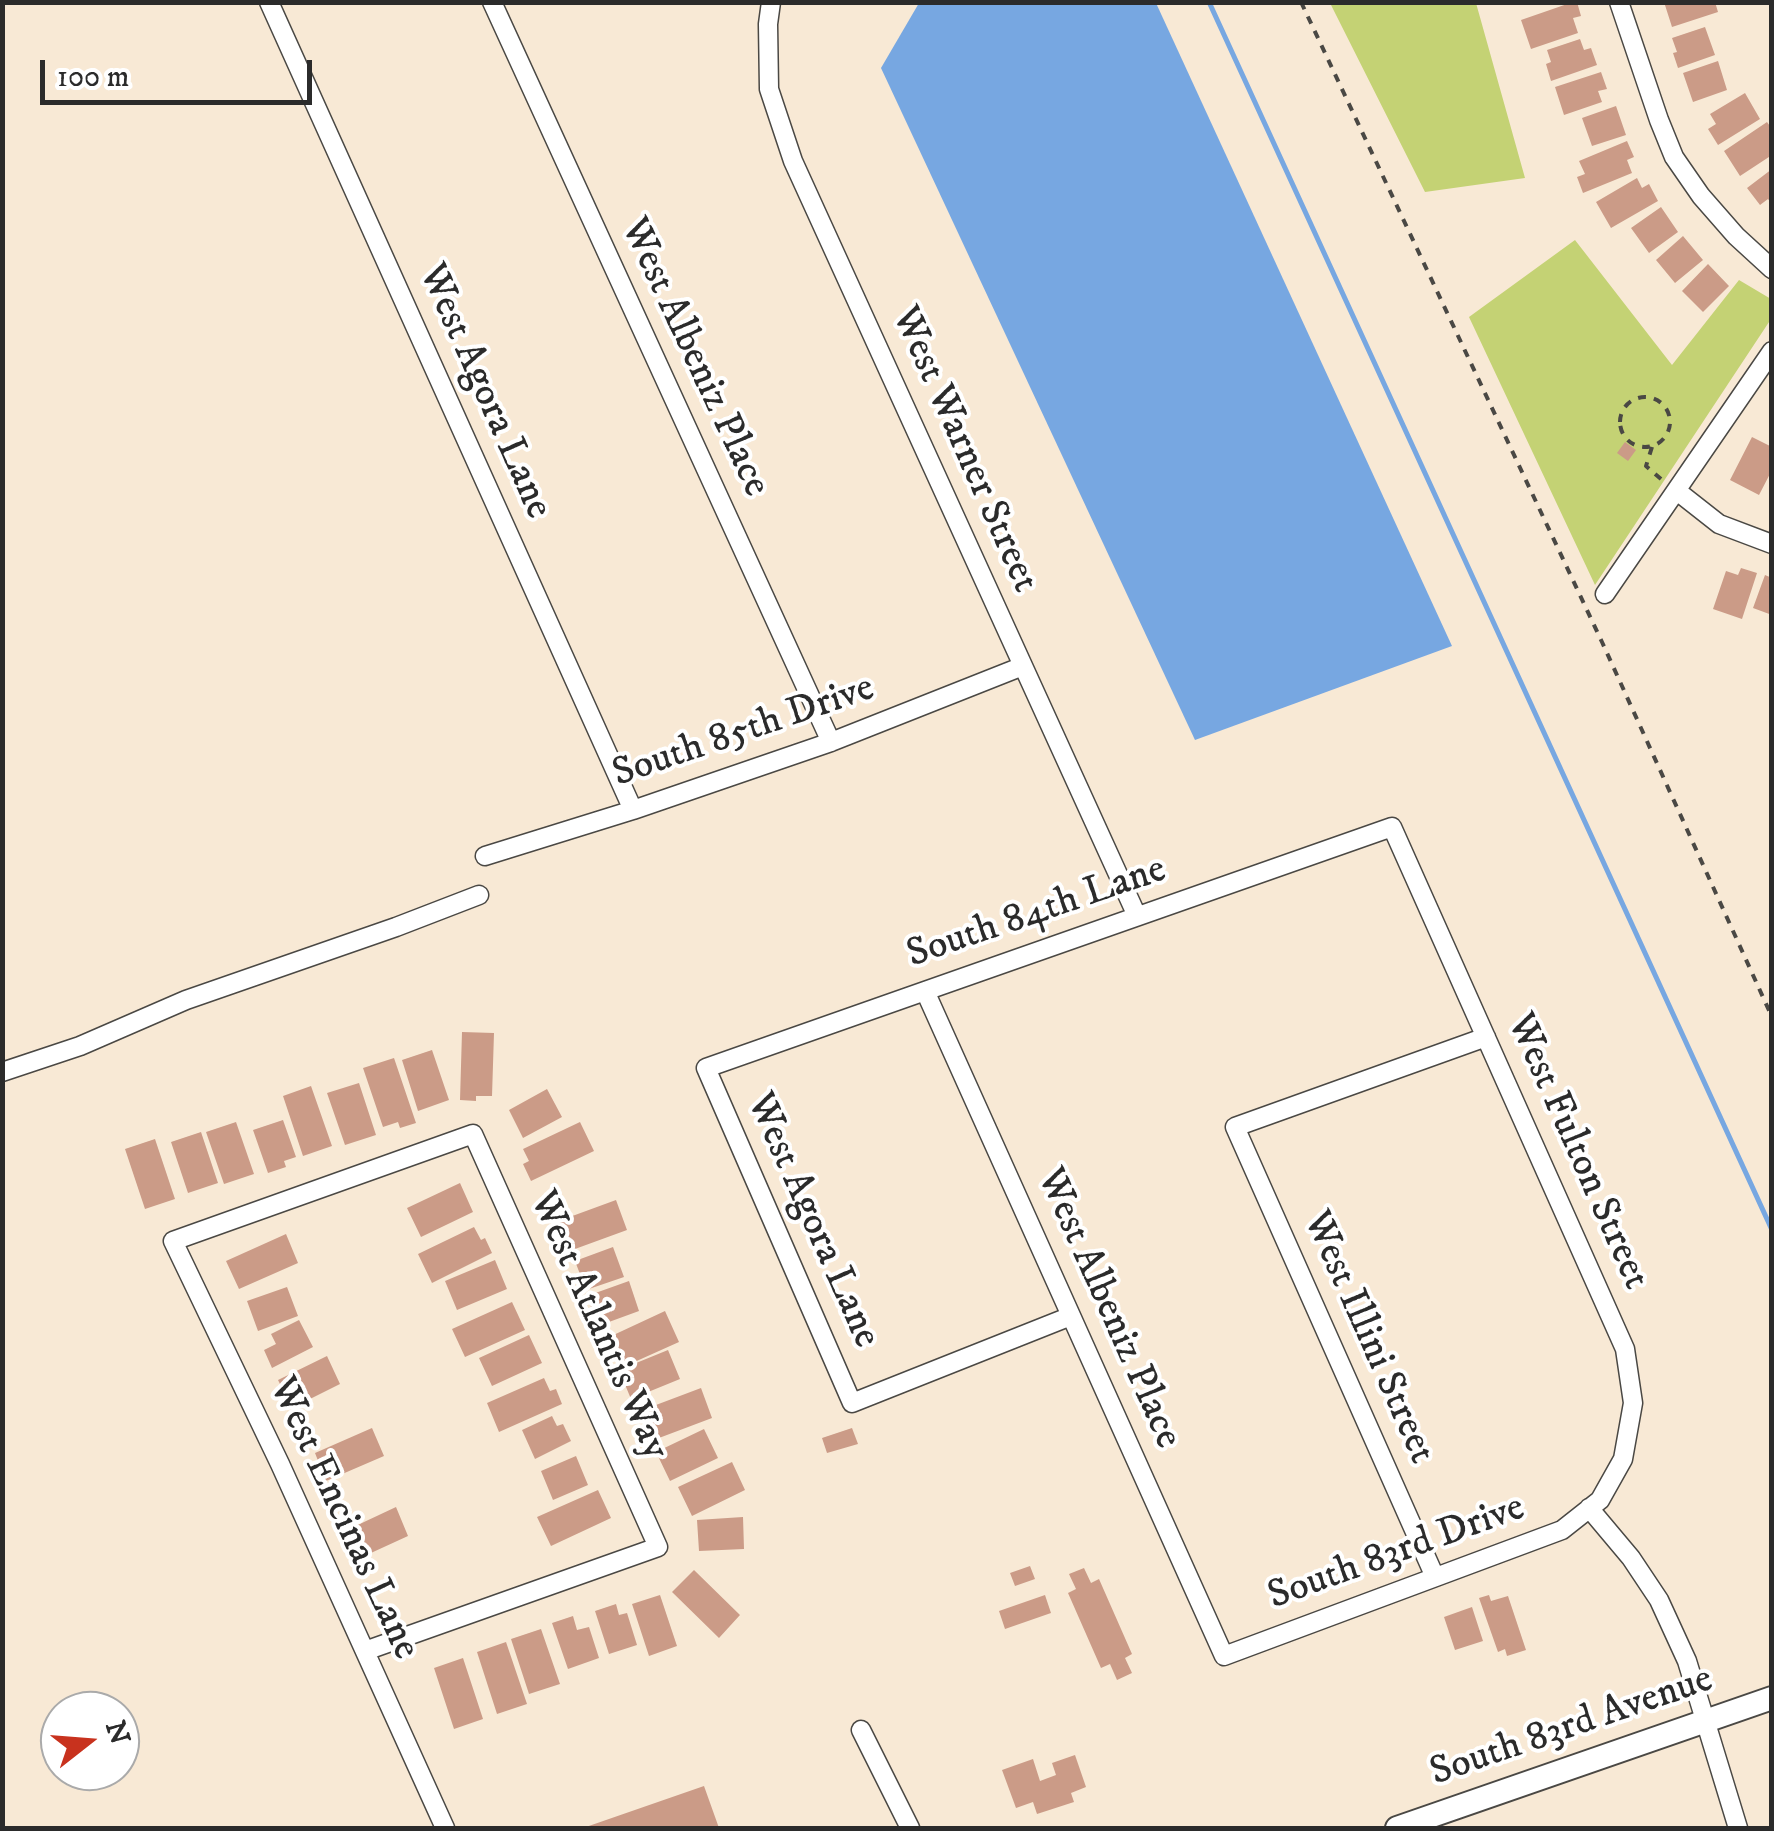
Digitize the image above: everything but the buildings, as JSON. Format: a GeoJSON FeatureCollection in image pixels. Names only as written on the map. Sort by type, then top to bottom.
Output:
{"type":"FeatureCollection","features":[{"type":"Feature","properties":{"kind":"main road","name":"South 83rd Avenue"},"geometry":{"type":"LineString","coordinates":[[1398,1828],[1772,1698]]}},
{"type":"Feature","properties":{"kind":"street","name":"West Agora Lane"},"geometry":{"type":"LineString","coordinates":[[270,2],[633,810]]}},
{"type":"Feature","properties":{"kind":"street","name":"West Albeniz Place"},"geometry":{"type":"LineString","coordinates":[[492,2],[831,742]]}},
{"type":"Feature","properties":{"kind":"street","name":"West Warner Street"},"geometry":{"type":"LineString","coordinates":[[771,2],[770,89],[794,160],[1137,916]]}},
{"type":"Feature","properties":{"kind":"street"},"geometry":{"type":"LineString","coordinates":[[1620,2],[1674,157],[1701,196],[1772,269]]}},
{"type":"Feature","properties":{"kind":"street"},"geometry":{"type":"LineString","coordinates":[[1605,594],[1772,352]]}},
{"type":"Feature","properties":{"kind":"street"},"geometry":{"type":"LineString","coordinates":[[1677,491],[1719,524],[1772,544]]}},
{"type":"Feature","properties":{"kind":"street","name":"South 85th Drive"},"geometry":{"type":"LineString","coordinates":[[486,856],[831,742],[1023,666]]}},
{"type":"Feature","properties":{"kind":"street","name":"South 84th Lane"},"geometry":{"type":"LineString","coordinates":[[706,1068],[1392,827]]}},
{"type":"Feature","properties":{"kind":"street","name":"West Fulton Street"},"geometry":{"type":"LineString","coordinates":[[1392,827],[1625,1348],[1634,1403],[1623,1459],[1600,1500],[1589,1508]]}},
{"type":"Feature","properties":{"kind":"street"},"geometry":{"type":"LineString","coordinates":[[2,1072],[80,1046],[203,994],[479,895]]}},
{"type":"Feature","properties":{"kind":"street","name":"West Albeniz Place"},"geometry":{"type":"LineString","coordinates":[[926,991],[1224,1656]]}},
{"type":"Feature","properties":{"kind":"street","name":"West Illini Street"},"geometry":{"type":"LineString","coordinates":[[1435,1577],[1235,1126],[1486,1037]]}},
{"type":"Feature","properties":{"kind":"street","name":"West Agora Lane"},"geometry":{"type":"LineString","coordinates":[[706,1068],[852,1402],[1072,1316]]}},
{"type":"Feature","properties":{"kind":"street","name":"West Encinas Lane"},"geometry":{"type":"LineString","coordinates":[[446,1828],[173,1241],[472,1134]]}},
{"type":"Feature","properties":{"kind":"street","name":"West Atlantis Way"},"geometry":{"type":"LineString","coordinates":[[365,1652],[658,1548],[472,1134]]}},
{"type":"Feature","properties":{"kind":"street"},"geometry":{"type":"LineString","coordinates":[[1589,1508],[1632,1558],[1659,1600],[1687,1661],[1738,1828]]}},
{"type":"Feature","properties":{"kind":"street","name":"South 83rd Drive"},"geometry":{"type":"LineString","coordinates":[[1224,1656],[1562,1530],[1589,1508]]}},
{"type":"Feature","properties":{"kind":"street"},"geometry":{"type":"LineString","coordinates":[[861,1730],[910,1828]]}},
{"type":"Feature","properties":{"kind":"path"},"geometry":{"type":"LineString","coordinates":[[1301,2],[1610,660],[1772,1017]]}},
{"type":"Feature","properties":{"kind":"path"},"geometry":{"type":"LineString","coordinates":[[1652,447],[1632,444],[1622,432],[1622,410],[1632,400],[1657,400],[1669,416],[1664,438],[1652,447],[1646,466],[1677,491]]}},
{"type":"Feature","properties":{"kind":"green space"},"geometry":{"type":"Polygon","coordinates":[[[1330,3],[1476,3],[1525,178],[1425,192],[1330,3]]]}},
{"type":"Feature","properties":{"kind":"green space"},"geometry":{"type":"Polygon","coordinates":[[[1575,240],[1672,365],[1739,280],[1771,299],[1771,319],[1595,585],[1469,317],[1575,240]]]}},
{"type":"Feature","properties":{"kind":"water"},"geometry":{"type":"Polygon","coordinates":[[[919,3],[1156,3],[1452,646],[1195,740],[881,68],[919,3]]]}},
{"type":"Feature","properties":{"kind":"waterway"},"geometry":{"type":"LineString","coordinates":[[1209,2],[1772,1230]]}}]}
